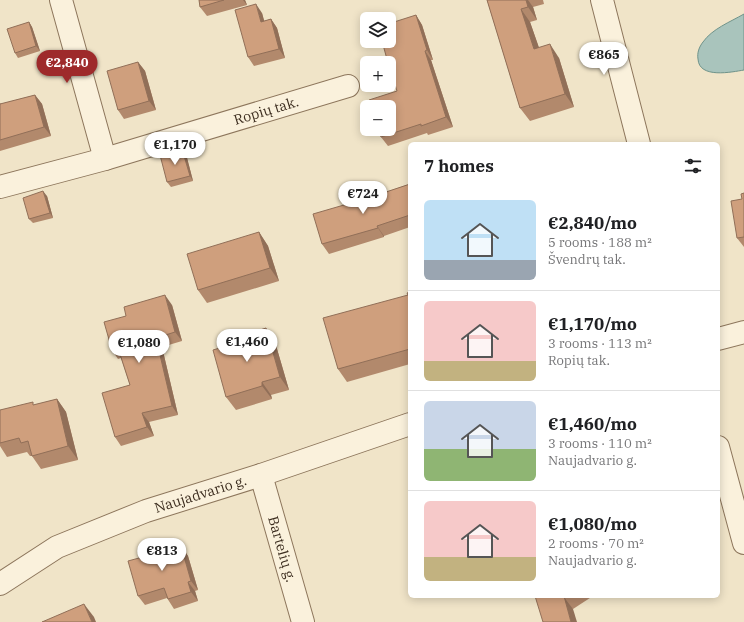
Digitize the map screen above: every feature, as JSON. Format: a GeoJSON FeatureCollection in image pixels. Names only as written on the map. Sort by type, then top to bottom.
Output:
{"type":"FeatureCollection","features":[{"type":"Feature","properties":{"kind":"street"},"geometry":{"type":"LineString","coordinates":[[61,0],[105,159]]}},
{"type":"Feature","properties":{"kind":"street"},"geometry":{"type":"LineString","coordinates":[[602,0],[638,142]]}},
{"type":"Feature","properties":{"kind":"street","name":"Ropių tak."},"geometry":{"type":"LineString","coordinates":[[0,187],[105,159],[348,86]]}},
{"type":"Feature","properties":{"kind":"street"},"geometry":{"type":"LineString","coordinates":[[720,338],[744,332]]}},
{"type":"Feature","properties":{"kind":"street","name":"Naujadvario g."},"geometry":{"type":"LineString","coordinates":[[0,584],[57,547],[146,511],[261,476],[408,425]]}},
{"type":"Feature","properties":{"kind":"street"},"geometry":{"type":"LineString","coordinates":[[720,454],[744,543]]}},
{"type":"Feature","properties":{"kind":"street","name":"Bartelių g."},"geometry":{"type":"LineString","coordinates":[[261,476],[303,622]]}},
{"type":"Feature","properties":{"kind":"water"},"geometry":{"type":"Polygon","coordinates":[[[744,14],[744,70],[717,73],[704,69],[700,65],[698,57],[699,50],[707,37],[727,23],[744,14]]]}},
{"type":"Feature","properties":{"kind":"building"},"geometry":{"type":"Polygon","coordinates":[[[199,0],[224,0],[200,7],[199,0]]]}},
{"type":"Feature","properties":{"kind":"building"},"geometry":{"type":"Polygon","coordinates":[[[487,0],[526,0],[528,7],[521,9],[534,49],[550,44],[565,94],[520,108],[487,0]]]}},
{"type":"Feature","properties":{"kind":"building"},"geometry":{"type":"Polygon","coordinates":[[[256,4],[261,22],[271,19],[279,49],[248,57],[235,10],[256,4]]]}},
{"type":"Feature","properties":{"kind":"building"},"geometry":{"type":"Polygon","coordinates":[[[416,15],[427,50],[425,51],[446,117],[421,126],[421,124],[396,132],[396,100],[369,100],[397,91],[396,56],[386,56],[384,48],[396,48],[396,21],[416,15]]]}},
{"type":"Feature","properties":{"kind":"building"},"geometry":{"type":"Polygon","coordinates":[[[29,22],[36,46],[15,53],[7,29],[29,22]]]}},
{"type":"Feature","properties":{"kind":"building"},"geometry":{"type":"Polygon","coordinates":[[[138,62],[149,101],[118,110],[107,71],[138,62]]]}},
{"type":"Feature","properties":{"kind":"building"},"geometry":{"type":"Polygon","coordinates":[[[35,95],[44,127],[0,140],[0,104],[35,95]]]}},
{"type":"Feature","properties":{"kind":"building"},"geometry":{"type":"Polygon","coordinates":[[[182,149],[190,176],[167,182],[160,155],[182,149]]]}},
{"type":"Feature","properties":{"kind":"building"},"geometry":{"type":"Polygon","coordinates":[[[408,185],[408,216],[377,226],[378,228],[322,244],[313,214],[408,185]]]}},
{"type":"Feature","properties":{"kind":"building"},"geometry":{"type":"Polygon","coordinates":[[[43,191],[50,213],[29,219],[23,198],[43,191]]]}},
{"type":"Feature","properties":{"kind":"building"},"geometry":{"type":"Polygon","coordinates":[[[744,193],[744,237],[737,238],[731,201],[742,199],[741,194],[744,193]]]}},
{"type":"Feature","properties":{"kind":"building"},"geometry":{"type":"Polygon","coordinates":[[[259,232],[270,268],[198,290],[187,254],[259,232]]]}},
{"type":"Feature","properties":{"kind":"building"},"geometry":{"type":"Polygon","coordinates":[[[165,295],[175,332],[156,338],[172,406],[142,413],[147,427],[115,437],[102,393],[130,385],[118,348],[112,350],[104,322],[126,316],[124,307],[165,295]]]}},
{"type":"Feature","properties":{"kind":"building"},"geometry":{"type":"Polygon","coordinates":[[[408,295],[408,350],[338,369],[323,318],[408,295]]]}},
{"type":"Feature","properties":{"kind":"building"},"geometry":{"type":"Polygon","coordinates":[[[266,328],[280,377],[262,382],[262,386],[226,397],[213,350],[246,340],[245,335],[266,328]]]}},
{"type":"Feature","properties":{"kind":"building"},"geometry":{"type":"Polygon","coordinates":[[[57,399],[68,446],[32,456],[28,441],[21,443],[19,438],[0,443],[0,410],[33,402],[33,405],[57,399]]]}},
{"type":"Feature","properties":{"kind":"building"},"geometry":{"type":"Polygon","coordinates":[[[170,543],[172,549],[181,546],[191,581],[188,582],[191,592],[168,599],[164,588],[138,596],[128,561],[150,555],[149,550],[170,543]]]}},
{"type":"Feature","properties":{"kind":"building"},"geometry":{"type":"Polygon","coordinates":[[[536,598],[565,598],[571,622],[543,622],[536,598]]]}},
{"type":"Feature","properties":{"kind":"building"},"geometry":{"type":"Polygon","coordinates":[[[84,604],[92,622],[42,622],[84,604]]]}}]}
